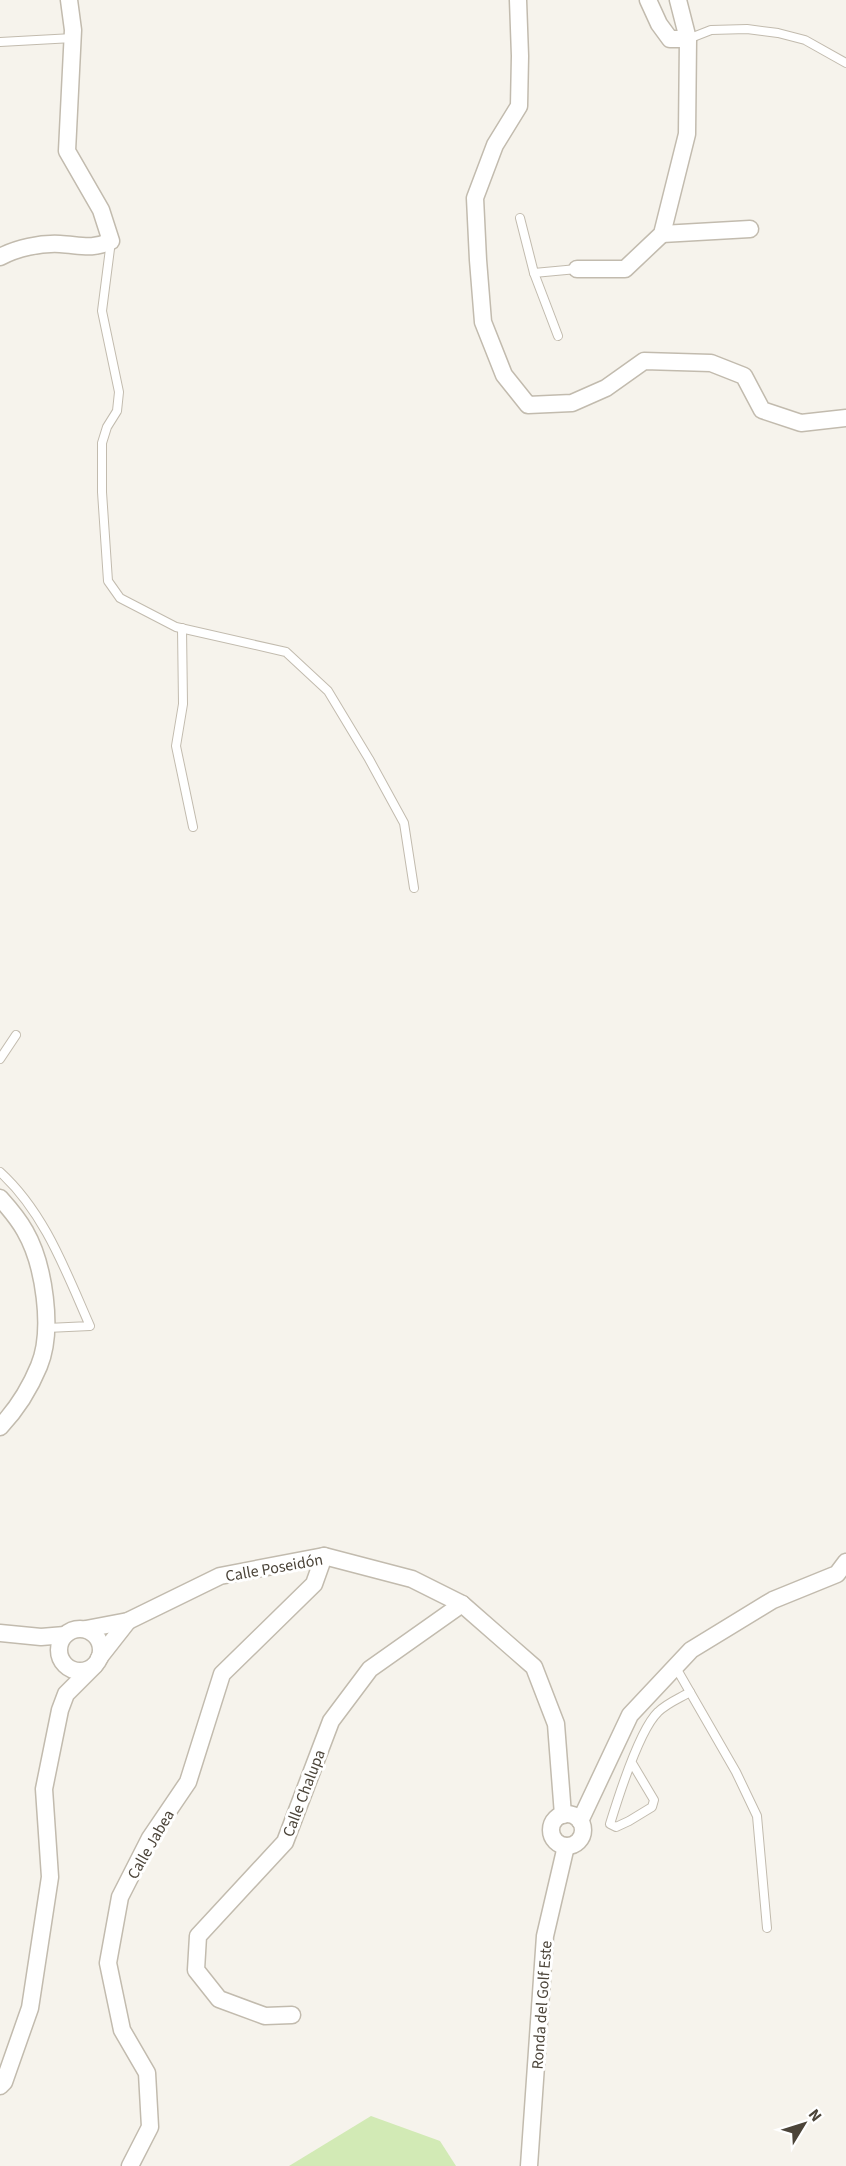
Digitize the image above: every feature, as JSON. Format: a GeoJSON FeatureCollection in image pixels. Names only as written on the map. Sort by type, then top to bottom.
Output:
{"type":"FeatureCollection","features":[{"type":"Feature","properties":{"kind":"street"},"geometry":{"type":"LineString","coordinates":[[0,257],[14,250],[56,244],[98,247],[111,241],[101,210],[68,151],[73,38],[69,0]]}},
{"type":"Feature","properties":{"kind":"street"},"geometry":{"type":"LineString","coordinates":[[518,0],[519,106],[495,145],[476,198],[483,322],[504,375],[528,405],[572,403],[606,388],[644,361],[711,363],[744,375],[762,410],[801,423],[846,418]]}},
{"type":"Feature","properties":{"kind":"street"},"geometry":{"type":"LineString","coordinates":[[648,0],[659,24],[670,39],[688,39]]}},
{"type":"Feature","properties":{"kind":"street"},"geometry":{"type":"LineString","coordinates":[[577,269],[626,268],[662,234],[687,134],[688,39],[678,0]]}},
{"type":"Feature","properties":{"kind":"street"},"geometry":{"type":"LineString","coordinates":[[662,234],[750,229]]}},
{"type":"Feature","properties":{"kind":"street"},"geometry":{"type":"LineString","coordinates":[[0,1198],[25,1231],[40,1267],[47,1328],[40,1364],[13,1413],[0,1428]]}},
{"type":"Feature","properties":{"kind":"street","name":"Calle Poseidón"},"geometry":{"type":"LineString","coordinates":[[86,1629],[128,1621],[220,1576],[324,1556],[412,1579],[462,1604],[534,1667],[556,1724],[563,1815]]}},
{"type":"Feature","properties":{"kind":"street","name":"Calle Jabea"},"geometry":{"type":"LineString","coordinates":[[130,2166],[150,2127],[147,2073],[122,2030],[108,1963],[120,1897],[150,1838],[188,1782],[222,1674],[314,1584],[324,1556]]}},
{"type":"Feature","properties":{"kind":"street"},"geometry":{"type":"LineString","coordinates":[[580,1821],[630,1715],[691,1650],[773,1600],[837,1574],[846,1562]]}},
{"type":"Feature","properties":{"kind":"street","name":"Calle Chalupa"},"geometry":{"type":"LineString","coordinates":[[292,2015],[265,2016],[219,1999],[196,1970],[198,1936],[285,1842],[331,1721],[370,1669],[462,1604]]}},
{"type":"Feature","properties":{"kind":"street","name":"Calle Poseidón"},"geometry":{"type":"LineString","coordinates":[[0,2086],[4,2082],[30,2008],[50,1877],[44,1790],[60,1710],[66,1694],[98,1662],[128,1621]]}},
{"type":"Feature","properties":{"kind":"street"},"geometry":{"type":"LineString","coordinates":[[40,1637],[61,1656],[66,1666],[78,1671],[98,1662],[101,1644],[86,1629],[71,1631],[61,1641],[61,1656]]}},
{"type":"Feature","properties":{"kind":"street"},"geometry":{"type":"LineString","coordinates":[[0,1633],[40,1637],[65,1635]]}},
{"type":"Feature","properties":{"kind":"street","name":"Calle Poseidón"},"geometry":{"type":"LineString","coordinates":[[61,1656],[66,1694]]}},
{"type":"Feature","properties":{"kind":"street"},"geometry":{"type":"LineString","coordinates":[[572,1815],[580,1821],[582,1829],[580,1839],[572,1846],[556,1843],[551,1834],[552,1824],[557,1817],[572,1815]]}},
{"type":"Feature","properties":{"kind":"street","name":"Ronda del Golf Este"},"geometry":{"type":"LineString","coordinates":[[529,2166],[545,1936],[567,1846]]}},
{"type":"Feature","properties":{"kind":"lane"},"geometry":{"type":"LineString","coordinates":[[688,39],[711,30],[747,29],[778,33],[805,40],[846,63]]}},
{"type":"Feature","properties":{"kind":"lane"},"geometry":{"type":"LineString","coordinates":[[0,42],[73,38]]}},
{"type":"Feature","properties":{"kind":"lane"},"geometry":{"type":"LineString","coordinates":[[520,218],[534,273],[558,336]]}},
{"type":"Feature","properties":{"kind":"lane"},"geometry":{"type":"LineString","coordinates":[[111,241],[102,311],[119,392],[117,411],[107,427],[102,443],[102,492],[108,581],[120,598],[182,628],[286,652],[328,691],[404,823],[414,888]]}},
{"type":"Feature","properties":{"kind":"lane"},"geometry":{"type":"LineString","coordinates":[[534,273],[577,269]]}},
{"type":"Feature","properties":{"kind":"lane"},"geometry":{"type":"LineString","coordinates":[[182,628],[183,704],[176,746],[193,827]]}},
{"type":"Feature","properties":{"kind":"lane"},"geometry":{"type":"LineString","coordinates":[[0,1059],[16,1035]]}},
{"type":"Feature","properties":{"kind":"lane"},"geometry":{"type":"LineString","coordinates":[[0,1172],[41,1221],[90,1326],[47,1328]]}},
{"type":"Feature","properties":{"kind":"lane"},"geometry":{"type":"LineString","coordinates":[[675,1666],[736,1772],[758,1816],[766,1928]]}},
{"type":"Feature","properties":{"kind":"lane"},"geometry":{"type":"LineString","coordinates":[[632,1763],[654,1800],[652,1807],[616,1827],[610,1824],[632,1763],[640,1741],[657,1713],[690,1692]]}},
{"type":"Feature","properties":{"kind":"green space"},"geometry":{"type":"Polygon","coordinates":[[[371,2116],[440,2141],[456,2166],[289,2166],[371,2116]]]}}]}
